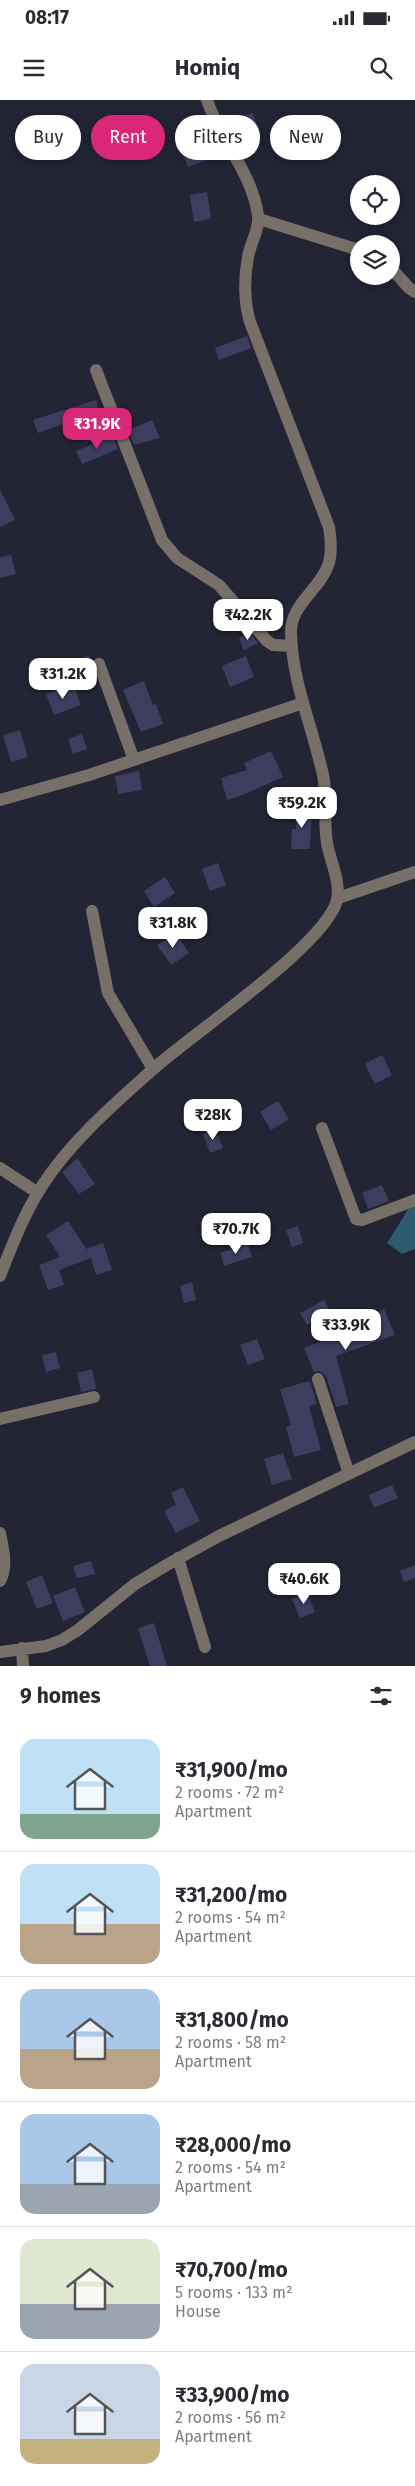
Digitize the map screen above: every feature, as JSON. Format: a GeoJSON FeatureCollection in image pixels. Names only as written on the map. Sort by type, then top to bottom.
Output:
{"type":"FeatureCollection","features":[{"type":"Feature","properties":{"kind":"street"},"geometry":{"type":"LineString","coordinates":[[0,1276],[17,1232],[38,1193],[75,1144],[153,1069],[263,980],[314,934],[331,915],[338,898],[326,838],[327,799],[323,775],[303,703],[291,631],[295,614],[318,583],[328,565],[332,548],[330,527],[247,312],[248,258],[259,219],[256,201],[214,121],[207,100]]}},
{"type":"Feature","properties":{"kind":"street"},"geometry":{"type":"LineString","coordinates":[[259,219],[350,247]]}},
{"type":"Feature","properties":{"kind":"street"},"geometry":{"type":"LineString","coordinates":[[400,278],[415,292]]}},
{"type":"Feature","properties":{"kind":"street"},"geometry":{"type":"LineString","coordinates":[[96,370],[162,540],[177,558],[218,586],[268,641],[273,645],[292,646]]}},
{"type":"Feature","properties":{"kind":"street"},"geometry":{"type":"LineString","coordinates":[[99,664],[134,760]]}},
{"type":"Feature","properties":{"kind":"street"},"geometry":{"type":"LineString","coordinates":[[0,800],[134,760],[303,703]]}},
{"type":"Feature","properties":{"kind":"street"},"geometry":{"type":"LineString","coordinates":[[338,898],[415,872]]}},
{"type":"Feature","properties":{"kind":"street"},"geometry":{"type":"LineString","coordinates":[[92,911],[108,993],[153,1069]]}},
{"type":"Feature","properties":{"kind":"street"},"geometry":{"type":"LineString","coordinates":[[322,1128],[356,1219],[362,1220],[415,1200]]}},
{"type":"Feature","properties":{"kind":"street"},"geometry":{"type":"LineString","coordinates":[[0,1168],[38,1193]]}},
{"type":"Feature","properties":{"kind":"street"},"geometry":{"type":"LineString","coordinates":[[318,1379],[349,1474]]}},
{"type":"Feature","properties":{"kind":"street"},"geometry":{"type":"LineString","coordinates":[[0,1419],[94,1397]]}},
{"type":"Feature","properties":{"kind":"street"},"geometry":{"type":"LineString","coordinates":[[0,1652],[46,1646],[62,1640],[78,1630],[135,1584],[178,1558],[415,1442]]}},
{"type":"Feature","properties":{"kind":"street"},"geometry":{"type":"LineString","coordinates":[[0,1533],[5,1558],[0,1581]]}},
{"type":"Feature","properties":{"kind":"street"},"geometry":{"type":"LineString","coordinates":[[178,1558],[205,1647]]}},
{"type":"Feature","properties":{"kind":"street"},"geometry":{"type":"LineString","coordinates":[[22,1648],[23,1666]]}},
{"type":"Feature","properties":{"kind":"water"},"geometry":{"type":"Polygon","coordinates":[[[415,1204],[415,1249],[402,1254],[387,1243],[411,1205],[415,1204]]]}},
{"type":"Feature","properties":{"kind":"building"},"geometry":{"type":"Polygon","coordinates":[[[185,160],[206,160],[188,167],[185,160]]]}},
{"type":"Feature","properties":{"kind":"building"},"geometry":{"type":"Polygon","coordinates":[[[207,192],[211,219],[194,222],[190,195],[207,192]]]}},
{"type":"Feature","properties":{"kind":"building"},"geometry":{"type":"Polygon","coordinates":[[[247,336],[251,348],[219,360],[215,348],[247,336]]]}},
{"type":"Feature","properties":{"kind":"building"},"geometry":{"type":"Polygon","coordinates":[[[96,400],[100,415],[75,422],[74,420],[38,433],[33,420],[96,400]]]}},
{"type":"Feature","properties":{"kind":"building"},"geometry":{"type":"Polygon","coordinates":[[[152,420],[160,438],[134,445],[128,430],[152,420]]]}},
{"type":"Feature","properties":{"kind":"building"},"geometry":{"type":"Polygon","coordinates":[[[113,436],[118,449],[82,464],[76,451],[113,436]]]}},
{"type":"Feature","properties":{"kind":"building"},"geometry":{"type":"Polygon","coordinates":[[[0,490],[15,520],[0,527],[0,490]]]}},
{"type":"Feature","properties":{"kind":"building"},"geometry":{"type":"Polygon","coordinates":[[[11,555],[16,574],[0,578],[0,557],[11,555]]]}},
{"type":"Feature","properties":{"kind":"building"},"geometry":{"type":"Polygon","coordinates":[[[250,633],[258,643],[244,650],[239,638],[250,633]]]}},
{"type":"Feature","properties":{"kind":"building"},"geometry":{"type":"Polygon","coordinates":[[[89,655],[93,670],[76,678],[69,664],[89,655]]]}},
{"type":"Feature","properties":{"kind":"building"},"geometry":{"type":"Polygon","coordinates":[[[246,656],[254,677],[230,687],[222,666],[246,656]]]}},
{"type":"Feature","properties":{"kind":"building"},"geometry":{"type":"Polygon","coordinates":[[[144,681],[153,705],[156,704],[163,724],[141,732],[123,690],[144,681]]]}},
{"type":"Feature","properties":{"kind":"building"},"geometry":{"type":"Polygon","coordinates":[[[73,684],[81,705],[54,715],[46,694],[73,684]]]}},
{"type":"Feature","properties":{"kind":"building"},"geometry":{"type":"Polygon","coordinates":[[[20,730],[28,757],[11,762],[3,735],[20,730]]]}},
{"type":"Feature","properties":{"kind":"building"},"geometry":{"type":"Polygon","coordinates":[[[82,734],[87,749],[73,754],[68,739],[82,734]]]}},
{"type":"Feature","properties":{"kind":"building"},"geometry":{"type":"Polygon","coordinates":[[[271,751],[283,777],[227,800],[221,778],[247,770],[244,763],[271,751]]]}},
{"type":"Feature","properties":{"kind":"building"},"geometry":{"type":"Polygon","coordinates":[[[139,771],[142,790],[118,794],[115,776],[139,771]]]}},
{"type":"Feature","properties":{"kind":"building"},"geometry":{"type":"Polygon","coordinates":[[[296,806],[312,806],[310,849],[291,849],[292,829],[296,829],[296,806]]]}},
{"type":"Feature","properties":{"kind":"building"},"geometry":{"type":"Polygon","coordinates":[[[218,863],[226,885],[210,891],[202,869],[218,863]]]}},
{"type":"Feature","properties":{"kind":"building"},"geometry":{"type":"Polygon","coordinates":[[[165,877],[175,893],[154,907],[144,891],[165,877]]]}},
{"type":"Feature","properties":{"kind":"building"},"geometry":{"type":"Polygon","coordinates":[[[176,933],[189,953],[171,965],[157,945],[176,933]]]}},
{"type":"Feature","properties":{"kind":"building"},"geometry":{"type":"Polygon","coordinates":[[[382,1055],[392,1075],[375,1084],[365,1064],[382,1055]]]}},
{"type":"Feature","properties":{"kind":"building"},"geometry":{"type":"Polygon","coordinates":[[[278,1101],[289,1119],[271,1130],[260,1112],[278,1101]]]}},
{"type":"Feature","properties":{"kind":"building"},"geometry":{"type":"Polygon","coordinates":[[[215,1129],[223,1148],[210,1153],[203,1134],[215,1129]]]}},
{"type":"Feature","properties":{"kind":"building"},"geometry":{"type":"Polygon","coordinates":[[[77,1158],[95,1184],[79,1194],[62,1172],[77,1158]]]}},
{"type":"Feature","properties":{"kind":"building"},"geometry":{"type":"Polygon","coordinates":[[[382,1185],[389,1201],[368,1209],[362,1193],[382,1185]]]}},
{"type":"Feature","properties":{"kind":"building"},"geometry":{"type":"Polygon","coordinates":[[[68,1221],[88,1251],[87,1248],[103,1243],[112,1270],[96,1275],[91,1258],[59,1270],[64,1285],[48,1290],[39,1265],[60,1257],[46,1235],[68,1221]]]}},
{"type":"Feature","properties":{"kind":"building"},"geometry":{"type":"Polygon","coordinates":[[[298,1226],[303,1243],[292,1247],[286,1230],[298,1226]]]}},
{"type":"Feature","properties":{"kind":"building"},"geometry":{"type":"Polygon","coordinates":[[[248,1244],[252,1257],[224,1266],[220,1253],[248,1244]]]}},
{"type":"Feature","properties":{"kind":"building"},"geometry":{"type":"Polygon","coordinates":[[[192,1282],[196,1300],[184,1303],[180,1286],[192,1282]]]}},
{"type":"Feature","properties":{"kind":"building"},"geometry":{"type":"Polygon","coordinates":[[[324,1300],[331,1312],[307,1325],[300,1313],[324,1300]]]}},
{"type":"Feature","properties":{"kind":"building"},"geometry":{"type":"Polygon","coordinates":[[[384,1309],[395,1335],[336,1356],[349,1404],[336,1407],[326,1376],[320,1371],[314,1372],[304,1348],[368,1323],[366,1317],[384,1309]]]}},
{"type":"Feature","properties":{"kind":"building"},"geometry":{"type":"Polygon","coordinates":[[[257,1339],[265,1359],[248,1365],[240,1345],[257,1339]]]}},
{"type":"Feature","properties":{"kind":"building"},"geometry":{"type":"Polygon","coordinates":[[[56,1352],[60,1368],[46,1372],[42,1355],[56,1352]]]}},
{"type":"Feature","properties":{"kind":"building"},"geometry":{"type":"Polygon","coordinates":[[[92,1369],[96,1389],[81,1392],[77,1373],[92,1369]]]}},
{"type":"Feature","properties":{"kind":"building"},"geometry":{"type":"Polygon","coordinates":[[[310,1381],[317,1404],[309,1406],[321,1450],[294,1457],[286,1427],[291,1425],[280,1389],[310,1381]]]}},
{"type":"Feature","properties":{"kind":"building"},"geometry":{"type":"Polygon","coordinates":[[[283,1453],[292,1479],[272,1485],[264,1459],[283,1453]]]}},
{"type":"Feature","properties":{"kind":"building"},"geometry":{"type":"Polygon","coordinates":[[[392,1485],[398,1498],[374,1508],[369,1495],[392,1485]]]}},
{"type":"Feature","properties":{"kind":"building"},"geometry":{"type":"Polygon","coordinates":[[[183,1487],[200,1521],[176,1533],[164,1511],[176,1505],[171,1493],[183,1487]]]}},
{"type":"Feature","properties":{"kind":"building"},"geometry":{"type":"Polygon","coordinates":[[[91,1561],[95,1574],[77,1578],[73,1566],[91,1561]]]}},
{"type":"Feature","properties":{"kind":"building"},"geometry":{"type":"Polygon","coordinates":[[[415,1565],[415,1578],[404,1582],[400,1571],[415,1565]]]}},
{"type":"Feature","properties":{"kind":"building"},"geometry":{"type":"Polygon","coordinates":[[[42,1575],[53,1603],[37,1609],[26,1582],[42,1575]]]}},
{"type":"Feature","properties":{"kind":"building"},"geometry":{"type":"Polygon","coordinates":[[[75,1587],[85,1612],[63,1621],[53,1596],[75,1587]]]}},
{"type":"Feature","properties":{"kind":"building"},"geometry":{"type":"Polygon","coordinates":[[[307,1593],[315,1612],[300,1618],[292,1599],[307,1593]]]}},
{"type":"Feature","properties":{"kind":"building"},"geometry":{"type":"Polygon","coordinates":[[[154,1623],[167,1666],[150,1666],[138,1628],[154,1623]]]}}]}
